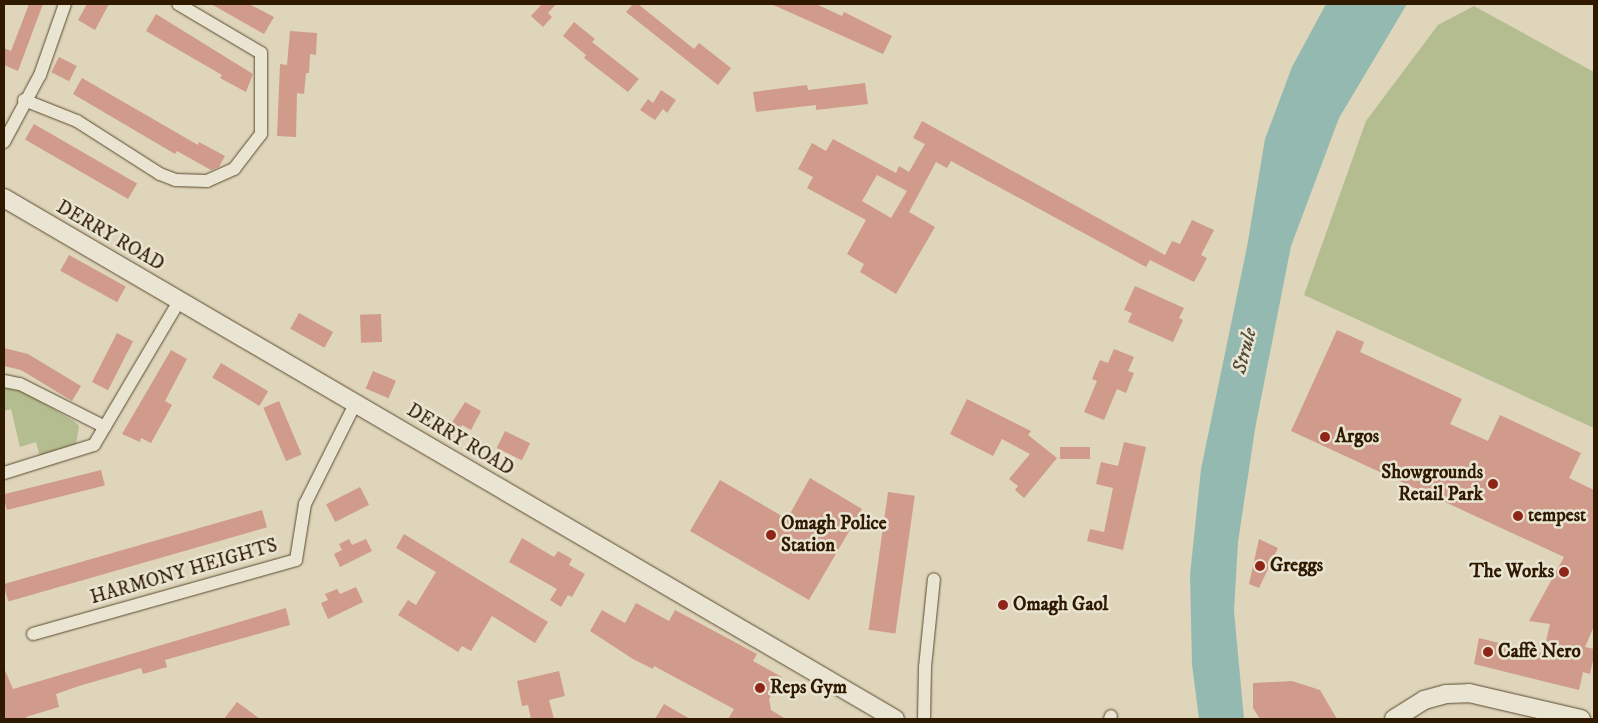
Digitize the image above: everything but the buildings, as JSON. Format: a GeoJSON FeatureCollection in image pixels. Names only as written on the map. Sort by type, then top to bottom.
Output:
{"type":"FeatureCollection","features":[{"type":"Feature","properties":{"kind":"main road","name":"DERRY ROAD"},"geometry":{"type":"LineString","coordinates":[[4,198],[178,301],[356,402],[585,541],[895,719]]}},
{"type":"Feature","properties":{"kind":"main road"},"geometry":{"type":"LineString","coordinates":[[1394,719],[1424,700],[1446,694],[1469,693],[1581,719]]}},
{"type":"Feature","properties":{"kind":"street"},"geometry":{"type":"LineString","coordinates":[[4,142],[24,100],[40,75],[65,4]]}},
{"type":"Feature","properties":{"kind":"street"},"geometry":{"type":"LineString","coordinates":[[24,100],[77,121],[160,174],[176,180],[207,181],[234,169],[261,134],[261,53],[178,4]]}},
{"type":"Feature","properties":{"kind":"street"},"geometry":{"type":"LineString","coordinates":[[4,472],[94,445],[178,301]]}},
{"type":"Feature","properties":{"kind":"street"},"geometry":{"type":"LineString","coordinates":[[4,381],[20,384],[106,427]]}},
{"type":"Feature","properties":{"kind":"street","name":"HARMONY HEIGHTS"},"geometry":{"type":"LineString","coordinates":[[33,634],[296,560],[305,504],[356,402]]}},
{"type":"Feature","properties":{"kind":"street"},"geometry":{"type":"LineString","coordinates":[[924,719],[925,667],[934,579]]}},
{"type":"Feature","properties":{"kind":"green space"},"geometry":{"type":"Polygon","coordinates":[[[1474,6],[1594,72],[1594,428],[1304,295],[1366,121],[1438,25],[1474,6]]]}},
{"type":"Feature","properties":{"kind":"green space"},"geometry":{"type":"Polygon","coordinates":[[[4,386],[21,390],[74,421],[79,426],[76,444],[40,457],[36,442],[20,447],[11,409],[4,411],[4,386]]]}},
{"type":"Feature","properties":{"kind":"water","name":"Strule"},"geometry":{"type":"Polygon","coordinates":[[[1326,4],[1407,4],[1339,118],[1291,246],[1255,429],[1238,542],[1234,611],[1244,719],[1199,719],[1192,664],[1190,575],[1201,469],[1247,247],[1265,139],[1292,67],[1326,4]]]}},
{"type":"Feature","properties":{"kind":"place","name":"Argos"},"geometry":{"type":"Point","coordinates":[1325,437]}},
{"type":"Feature","properties":{"kind":"place","name":"Showgrounds Retail Park"},"geometry":{"type":"Point","coordinates":[1493,484]}},
{"type":"Feature","properties":{"kind":"place","name":"tempest"},"geometry":{"type":"Point","coordinates":[1518,516]}},
{"type":"Feature","properties":{"kind":"place","name":"Omagh Police Station"},"geometry":{"type":"Point","coordinates":[771,535]}},
{"type":"Feature","properties":{"kind":"place","name":"Greggs"},"geometry":{"type":"Point","coordinates":[1260,566]}},
{"type":"Feature","properties":{"kind":"place","name":"The Works"},"geometry":{"type":"Point","coordinates":[1564,572]}},
{"type":"Feature","properties":{"kind":"place","name":"Omagh Gaol"},"geometry":{"type":"Point","coordinates":[1003,605]}},
{"type":"Feature","properties":{"kind":"place","name":"Caffè Nero"},"geometry":{"type":"Point","coordinates":[1488,652]}},
{"type":"Feature","properties":{"kind":"place","name":"Reps Gym"},"geometry":{"type":"Point","coordinates":[760,688]}}]}
